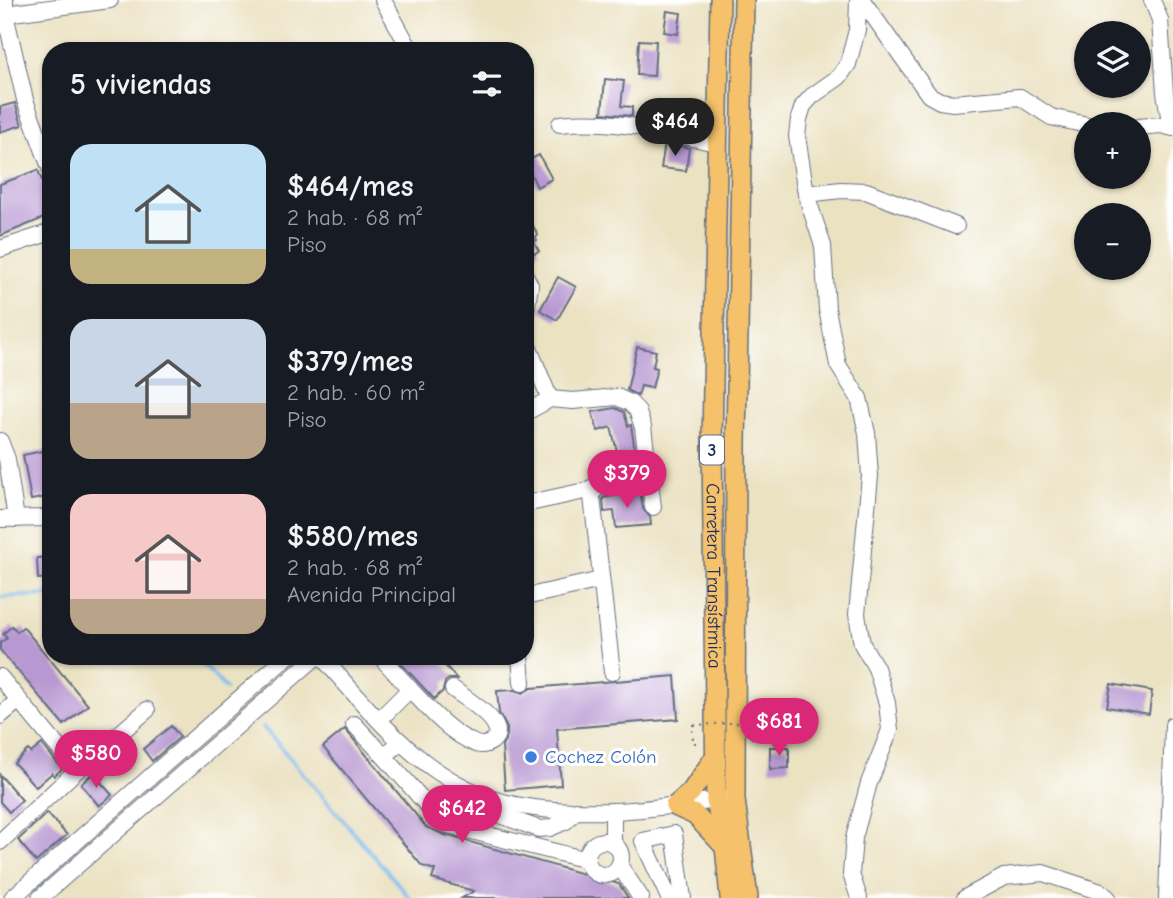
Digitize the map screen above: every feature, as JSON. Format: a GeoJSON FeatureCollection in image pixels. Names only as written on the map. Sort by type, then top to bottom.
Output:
{"type":"FeatureCollection","features":[{"type":"Feature","properties":{"kind":"main road","name":"Carretera Transístmica"},"geometry":{"type":"LineString","coordinates":[[720,0],[712,443],[716,757],[748,898]]}},
{"type":"Feature","properties":{"kind":"main road","name":"Carretera Transístmica"},"geometry":{"type":"LineString","coordinates":[[730,898],[725,847],[725,800],[736,443],[744,0]]}},
{"type":"Feature","properties":{"kind":"main road"},"geometry":{"type":"LineString","coordinates":[[716,757],[691,792],[675,806],[695,815],[725,847]]}},
{"type":"Feature","properties":{"kind":"street"},"geometry":{"type":"LineString","coordinates":[[42,146],[25,100],[5,7],[110,0]]}},
{"type":"Feature","properties":{"kind":"street"},"geometry":{"type":"LineString","coordinates":[[383,0],[406,42]]}},
{"type":"Feature","properties":{"kind":"street"},"geometry":{"type":"LineString","coordinates":[[860,0],[929,95],[940,101],[953,103],[1020,97],[1051,117],[1074,122]]}},
{"type":"Feature","properties":{"kind":"street"},"geometry":{"type":"LineString","coordinates":[[859,898],[852,874],[854,838],[869,783],[890,730],[887,703],[876,668],[862,644],[857,614],[870,476],[867,433],[859,398],[838,365],[827,309],[822,246],[806,194],[797,136],[803,106],[812,96],[839,77],[849,64],[857,30],[860,0]]}},
{"type":"Feature","properties":{"kind":"street"},"geometry":{"type":"LineString","coordinates":[[1151,126],[1172,127],[1165,93],[1160,20],[1152,0]]}},
{"type":"Feature","properties":{"kind":"street"},"geometry":{"type":"LineString","coordinates":[[560,124],[590,121],[648,128],[717,143]]}},
{"type":"Feature","properties":{"kind":"street"},"geometry":{"type":"LineString","coordinates":[[806,194],[841,190],[866,191],[956,226]]}},
{"type":"Feature","properties":{"kind":"street"},"geometry":{"type":"LineString","coordinates":[[0,249],[42,235]]}},
{"type":"Feature","properties":{"kind":"street"},"geometry":{"type":"LineString","coordinates":[[534,361],[550,400]]}},
{"type":"Feature","properties":{"kind":"street"},"geometry":{"type":"LineString","coordinates":[[534,408],[550,400],[617,397],[631,403],[637,410],[643,427],[653,507]]}},
{"type":"Feature","properties":{"kind":"street"},"geometry":{"type":"LineString","coordinates":[[0,441],[7,459],[8,519],[42,518]]}},
{"type":"Feature","properties":{"kind":"street"},"geometry":{"type":"LineString","coordinates":[[534,501],[649,477]]}},
{"type":"Feature","properties":{"kind":"street"},"geometry":{"type":"LineString","coordinates":[[591,488],[612,672]]}},
{"type":"Feature","properties":{"kind":"street"},"geometry":{"type":"LineString","coordinates":[[534,595],[601,580]]}},
{"type":"Feature","properties":{"kind":"street"},"geometry":{"type":"LineString","coordinates":[[12,898],[278,665]]}},
{"type":"Feature","properties":{"kind":"street"},"geometry":{"type":"LineString","coordinates":[[40,898],[309,665]]}},
{"type":"Feature","properties":{"kind":"street"},"geometry":{"type":"LineString","coordinates":[[327,665],[423,762],[464,786],[506,803],[548,809],[613,811],[725,800]]}},
{"type":"Feature","properties":{"kind":"street"},"geometry":{"type":"LineString","coordinates":[[388,665],[456,733],[479,745],[488,744],[495,739],[498,731],[491,718],[453,689]]}},
{"type":"Feature","properties":{"kind":"street"},"geometry":{"type":"LineString","coordinates":[[521,665],[522,683]]}},
{"type":"Feature","properties":{"kind":"street"},"geometry":{"type":"LineString","coordinates":[[0,677],[77,770]]}},
{"type":"Feature","properties":{"kind":"street"},"geometry":{"type":"LineString","coordinates":[[379,720],[410,689]]}},
{"type":"Feature","properties":{"kind":"street"},"geometry":{"type":"LineString","coordinates":[[0,716],[19,700]]}},
{"type":"Feature","properties":{"kind":"street"},"geometry":{"type":"LineString","coordinates":[[0,842],[147,709]]}},
{"type":"Feature","properties":{"kind":"street"},"geometry":{"type":"LineString","coordinates":[[354,724],[434,815],[449,825],[587,860]]}},
{"type":"Feature","properties":{"kind":"street"},"geometry":{"type":"LineString","coordinates":[[1167,898],[1173,726]]}},
{"type":"Feature","properties":{"kind":"street"},"geometry":{"type":"LineString","coordinates":[[384,757],[401,742]]}},
{"type":"Feature","properties":{"kind":"street"},"geometry":{"type":"LineString","coordinates":[[613,811],[617,853],[613,872],[605,875],[597,873],[590,868],[587,860],[589,850],[595,843],[604,841],[617,853],[641,898]]}},
{"type":"Feature","properties":{"kind":"street"},"geometry":{"type":"LineString","coordinates":[[617,853],[643,841],[674,834],[683,898]]}},
{"type":"Feature","properties":{"kind":"street"},"geometry":{"type":"LineString","coordinates":[[643,841],[669,898]]}},
{"type":"Feature","properties":{"kind":"street"},"geometry":{"type":"LineString","coordinates":[[965,898],[1004,877],[1043,873],[1101,892],[1108,898]]}},
{"type":"Feature","properties":{"kind":"path"},"geometry":{"type":"LineString","coordinates":[[692,743],[692,725],[752,722],[753,737]]}},
{"type":"Feature","properties":{"kind":"building"},"geometry":{"type":"Polygon","coordinates":[[[667,11],[681,13],[678,34],[664,32],[667,11]]]}},
{"type":"Feature","properties":{"kind":"building"},"geometry":{"type":"Polygon","coordinates":[[[639,40],[656,41],[654,76],[637,75],[639,40]]]}},
{"type":"Feature","properties":{"kind":"building"},"geometry":{"type":"Polygon","coordinates":[[[605,79],[624,81],[621,106],[632,107],[632,116],[602,113],[605,79]]]}},
{"type":"Feature","properties":{"kind":"building"},"geometry":{"type":"Polygon","coordinates":[[[15,103],[22,125],[0,132],[0,107],[15,103]]]}},
{"type":"Feature","properties":{"kind":"building"},"geometry":{"type":"Polygon","coordinates":[[[665,143],[689,148],[686,171],[661,168],[665,143]]]}},
{"type":"Feature","properties":{"kind":"building"},"geometry":{"type":"Polygon","coordinates":[[[539,155],[552,179],[537,187],[534,181],[534,158],[539,155]]]}},
{"type":"Feature","properties":{"kind":"building"},"geometry":{"type":"Polygon","coordinates":[[[38,170],[42,181],[42,219],[0,236],[0,184],[38,170]]]}},
{"type":"Feature","properties":{"kind":"building"},"geometry":{"type":"Polygon","coordinates":[[[558,277],[576,287],[557,320],[540,310],[558,277]]]}},
{"type":"Feature","properties":{"kind":"building"},"geometry":{"type":"Polygon","coordinates":[[[637,347],[656,351],[653,367],[657,368],[652,388],[641,386],[638,396],[627,390],[637,347]]]}},
{"type":"Feature","properties":{"kind":"building"},"geometry":{"type":"Polygon","coordinates":[[[615,408],[624,412],[628,426],[631,425],[636,457],[619,459],[611,427],[598,431],[592,412],[615,408]]]}},
{"type":"Feature","properties":{"kind":"building"},"geometry":{"type":"Polygon","coordinates":[[[42,451],[42,498],[31,500],[23,455],[42,451]]]}},
{"type":"Feature","properties":{"kind":"building"},"geometry":{"type":"Polygon","coordinates":[[[640,490],[643,509],[650,517],[651,525],[616,528],[614,511],[604,512],[603,498],[640,490]]]}},
{"type":"Feature","properties":{"kind":"building"},"geometry":{"type":"Polygon","coordinates":[[[37,558],[42,558],[42,579],[38,579],[37,558]]]}},
{"type":"Feature","properties":{"kind":"building"},"geometry":{"type":"Polygon","coordinates":[[[12,626],[17,632],[23,627],[42,650],[42,665],[55,665],[88,705],[64,725],[0,650],[0,643],[7,638],[3,634],[12,626]]]}},
{"type":"Feature","properties":{"kind":"building"},"geometry":{"type":"Polygon","coordinates":[[[402,665],[445,665],[457,679],[445,682],[443,691],[434,699],[402,665]]]}},
{"type":"Feature","properties":{"kind":"building","name":"Cochez Colón"},"geometry":{"type":"Polygon","coordinates":[[[675,676],[678,719],[557,729],[561,785],[505,790],[502,746],[507,736],[507,728],[499,713],[497,691],[514,690],[523,693],[531,688],[675,676]]]}},
{"type":"Feature","properties":{"kind":"building"},"geometry":{"type":"Polygon","coordinates":[[[1111,684],[1152,691],[1149,714],[1107,707],[1111,684]]]}},
{"type":"Feature","properties":{"kind":"building"},"geometry":{"type":"Polygon","coordinates":[[[171,726],[180,737],[152,761],[143,749],[171,726]]]}},
{"type":"Feature","properties":{"kind":"building"},"geometry":{"type":"Polygon","coordinates":[[[345,729],[426,827],[445,835],[619,884],[628,898],[462,898],[474,891],[432,879],[435,870],[422,866],[323,747],[345,729]]]}},
{"type":"Feature","properties":{"kind":"building"},"geometry":{"type":"Polygon","coordinates":[[[42,744],[62,769],[54,776],[52,773],[36,787],[14,763],[28,750],[31,753],[42,744]]]}},
{"type":"Feature","properties":{"kind":"building"},"geometry":{"type":"Polygon","coordinates":[[[770,747],[789,747],[789,768],[770,769],[770,747]]]}},
{"type":"Feature","properties":{"kind":"building"},"geometry":{"type":"Polygon","coordinates":[[[93,773],[112,795],[99,806],[81,784],[93,773]]]}},
{"type":"Feature","properties":{"kind":"building"},"geometry":{"type":"Polygon","coordinates":[[[0,775],[22,800],[9,812],[0,802],[0,775]]]}},
{"type":"Feature","properties":{"kind":"building"},"geometry":{"type":"Polygon","coordinates":[[[47,813],[67,835],[36,862],[18,840],[47,813]]]}},
{"type":"Feature","properties":{"kind":"waterway"},"geometry":{"type":"LineString","coordinates":[[0,597],[42,595]]}},
{"type":"Feature","properties":{"kind":"waterway"},"geometry":{"type":"LineString","coordinates":[[203,665],[226,689]]}},
{"type":"Feature","properties":{"kind":"waterway"},"geometry":{"type":"LineString","coordinates":[[263,727],[410,898]]}},
{"type":"Feature","properties":{"kind":"place","name":"Cochez Colón"},"geometry":{"type":"Point","coordinates":[531,757]}}]}
